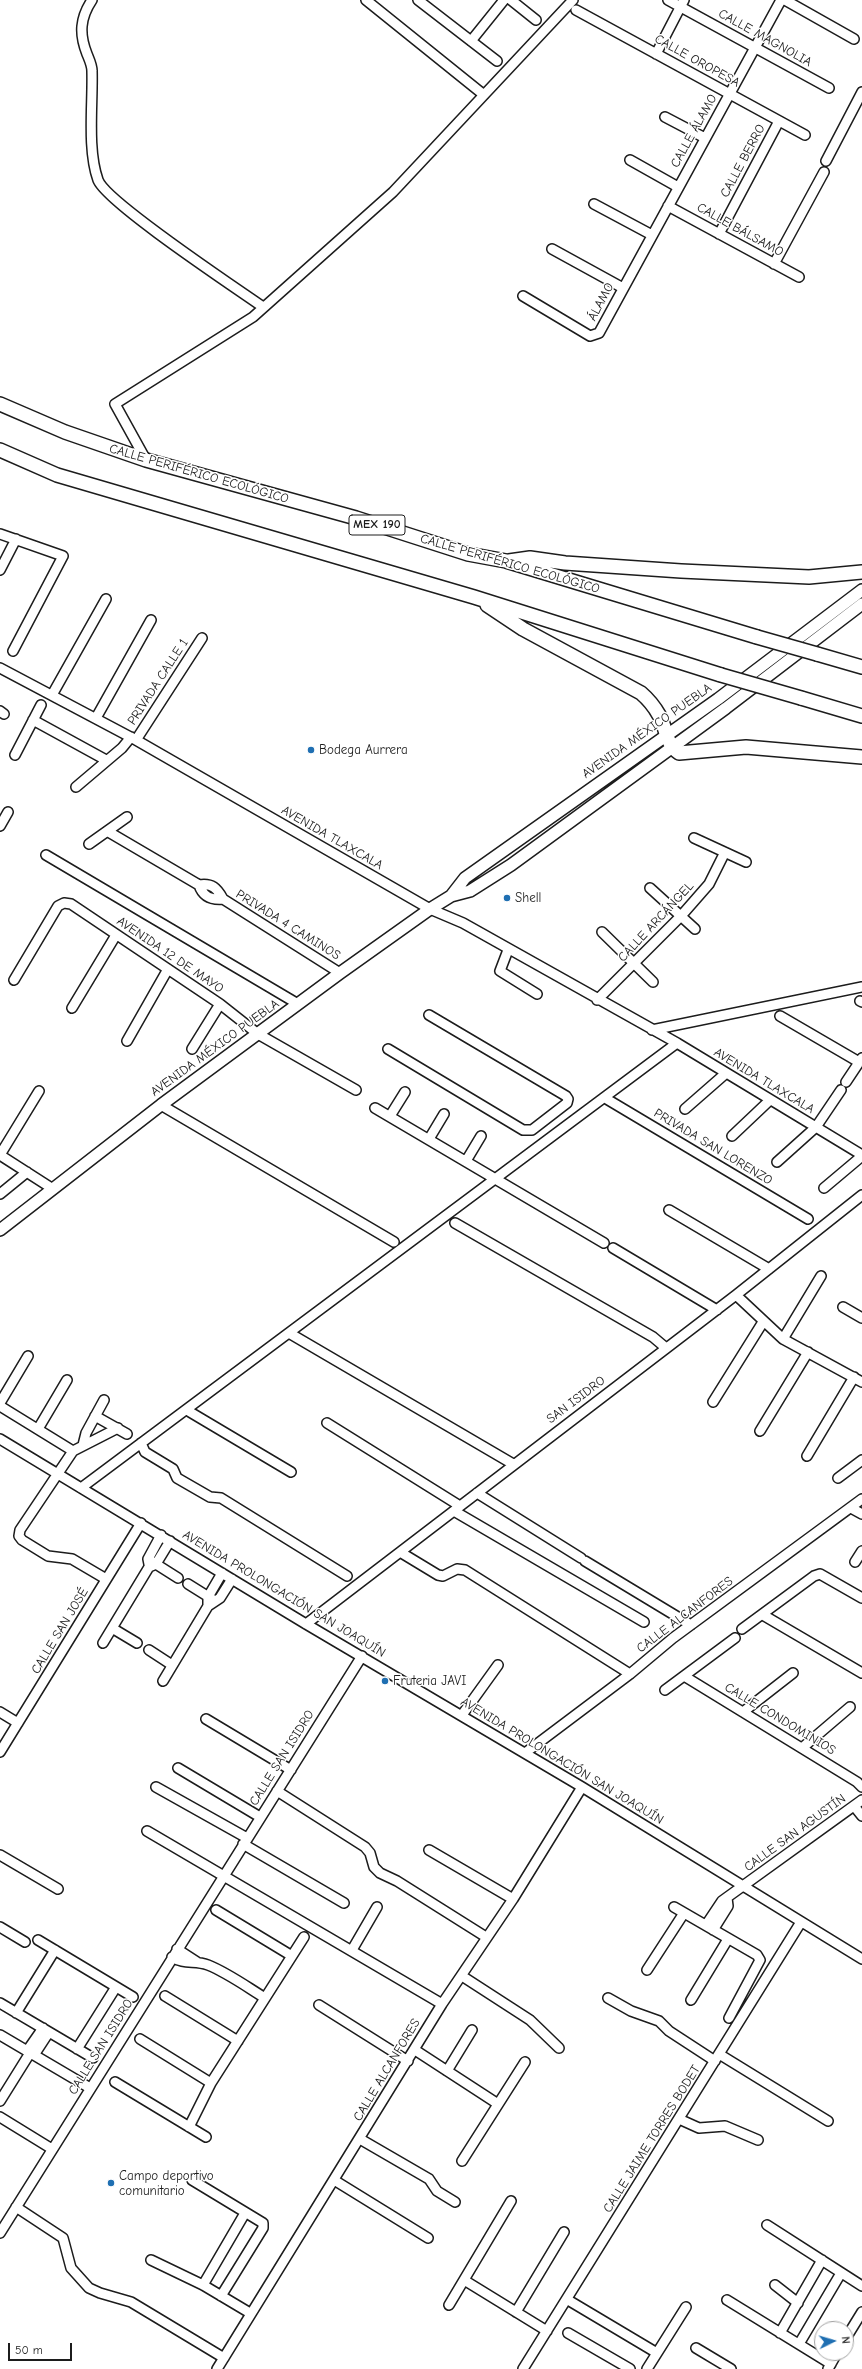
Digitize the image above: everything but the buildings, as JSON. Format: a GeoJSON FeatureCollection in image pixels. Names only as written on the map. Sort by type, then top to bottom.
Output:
{"type":"FeatureCollection","features":[{"type":"Feature","properties":{"kind":"highway","name":"CALLE PERIFÉRICO ECOLÓGICO"},"geometry":{"type":"LineString","coordinates":[[0,404],[66,432],[146,460],[356,518],[468,554],[506,561],[757,637],[862,667]]}},
{"type":"Feature","properties":{"kind":"highway"},"geometry":{"type":"LineString","coordinates":[[0,450],[57,475],[474,597],[721,675],[862,716]]}},
{"type":"Feature","properties":{"kind":"highway"},"geometry":{"type":"LineString","coordinates":[[506,561],[530,558],[564,563],[681,571],[809,577],[862,572]]}},
{"type":"Feature","properties":{"kind":"highway"},"geometry":{"type":"LineString","coordinates":[[474,597],[523,629],[640,692],[660,716],[671,747],[680,753],[746,747],[862,757]]}},
{"type":"Feature","properties":{"kind":"main road","name":"AVENIDA MÉXICO PUEBLA"},"geometry":{"type":"LineString","coordinates":[[451,896],[465,878],[718,698],[862,590]]}},
{"type":"Feature","properties":{"kind":"main road","name":"AVENIDA MÉXICO PUEBLA"},"geometry":{"type":"LineString","coordinates":[[0,1230],[161,1105],[340,973],[430,909],[451,896],[470,891],[511,864],[726,708],[862,604]]}},
{"type":"Feature","properties":{"kind":"street"},"geometry":{"type":"LineString","coordinates":[[92,0],[86,8],[80,26],[83,45],[92,69],[92,132],[98,181],[118,203],[263,307]]}},
{"type":"Feature","properties":{"kind":"street"},"geometry":{"type":"LineString","coordinates":[[366,0],[484,95]]}},
{"type":"Feature","properties":{"kind":"street"},"geometry":{"type":"LineString","coordinates":[[418,0],[431,4],[471,41],[497,61]]}},
{"type":"Feature","properties":{"kind":"street"},"geometry":{"type":"LineString","coordinates":[[471,41],[504,0]]}},
{"type":"Feature","properties":{"kind":"street"},"geometry":{"type":"LineString","coordinates":[[511,0],[536,20]]}},
{"type":"Feature","properties":{"kind":"street"},"geometry":{"type":"LineString","coordinates":[[146,460],[115,404],[253,317],[393,192],[573,0]]}},
{"type":"Feature","properties":{"kind":"street","name":"CALLE MAGNOLIA"},"geometry":{"type":"LineString","coordinates":[[668,0],[682,3],[755,48],[829,88]]}},
{"type":"Feature","properties":{"kind":"street"},"geometry":{"type":"LineString","coordinates":[[755,48],[781,0]]}},
{"type":"Feature","properties":{"kind":"street"},"geometry":{"type":"LineString","coordinates":[[785,0],[859,41]]}},
{"type":"Feature","properties":{"kind":"street"},"geometry":{"type":"LineString","coordinates":[[656,54],[682,3]]}},
{"type":"Feature","properties":{"kind":"street","name":"CALLE OROPESA"},"geometry":{"type":"LineString","coordinates":[[576,10],[805,135]]}},
{"type":"Feature","properties":{"kind":"street","name":"CALLE ÁLAMO"},"geometry":{"type":"LineString","coordinates":[[668,206],[755,48]]}},
{"type":"Feature","properties":{"kind":"street"},"geometry":{"type":"LineString","coordinates":[[826,161],[862,92]]}},
{"type":"Feature","properties":{"kind":"street"},"geometry":{"type":"LineString","coordinates":[[665,117],[705,138]]}},
{"type":"Feature","properties":{"kind":"street","name":"CALLE BERRO"},"geometry":{"type":"LineString","coordinates":[[719,234],[779,121]]}},
{"type":"Feature","properties":{"kind":"street"},"geometry":{"type":"LineString","coordinates":[[630,160],[678,187]]}},
{"type":"Feature","properties":{"kind":"street"},"geometry":{"type":"LineString","coordinates":[[774,264],[824,172]]}},
{"type":"Feature","properties":{"kind":"street"},"geometry":{"type":"LineString","coordinates":[[594,204],[652,235]]}},
{"type":"Feature","properties":{"kind":"street","name":"CALLE BÁLSAMO"},"geometry":{"type":"LineString","coordinates":[[668,206],[799,278]]}},
{"type":"Feature","properties":{"kind":"street","name":"ÁLAMO"},"geometry":{"type":"LineString","coordinates":[[523,296],[590,336],[596,336],[668,206]]}},
{"type":"Feature","properties":{"kind":"street"},"geometry":{"type":"LineString","coordinates":[[552,249],[623,288]]}},
{"type":"Feature","properties":{"kind":"street"},"geometry":{"type":"LineString","coordinates":[[0,534],[63,556],[13,651]]}},
{"type":"Feature","properties":{"kind":"street"},"geometry":{"type":"LineString","coordinates":[[0,570],[16,539]]}},
{"type":"Feature","properties":{"kind":"street"},"geometry":{"type":"LineString","coordinates":[[52,695],[106,599]]}},
{"type":"Feature","properties":{"kind":"street"},"geometry":{"type":"LineString","coordinates":[[96,718],[151,620]]}},
{"type":"Feature","properties":{"kind":"street","name":"PRIVADA CALLE 1"},"geometry":{"type":"LineString","coordinates":[[76,787],[106,760],[134,739],[202,638]]}},
{"type":"Feature","properties":{"kind":"street","name":"AVENIDA TLAXCALA"},"geometry":{"type":"LineString","coordinates":[[0,668],[134,739],[430,909],[463,923],[597,1000],[677,1043],[725,1074],[862,1155]]}},
{"type":"Feature","properties":{"kind":"street"},"geometry":{"type":"LineString","coordinates":[[15,755],[41,705]]}},
{"type":"Feature","properties":{"kind":"street"},"geometry":{"type":"LineString","coordinates":[[33,720],[106,760]]}},
{"type":"Feature","properties":{"kind":"street"},"geometry":{"type":"LineString","coordinates":[[0,826],[8,812]]}},
{"type":"Feature","properties":{"kind":"street"},"geometry":{"type":"LineString","coordinates":[[89,844],[127,817]]}},
{"type":"Feature","properties":{"kind":"street","name":"PRIVADA 4 CAMINOS"},"geometry":{"type":"LineString","coordinates":[[107,831],[199,885],[201,892],[207,897],[223,898],[340,973]]}},
{"type":"Feature","properties":{"kind":"street"},"geometry":{"type":"LineString","coordinates":[[694,838],[724,854],[746,862]]}},
{"type":"Feature","properties":{"kind":"street","name":"CALLE ARCÁNGEL"},"geometry":{"type":"LineString","coordinates":[[597,1000],[681,916],[712,881],[724,854]]}},
{"type":"Feature","properties":{"kind":"street"},"geometry":{"type":"LineString","coordinates":[[46,855],[298,1004]]}},
{"type":"Feature","properties":{"kind":"street"},"geometry":{"type":"LineString","coordinates":[[650,888],[695,929]]}},
{"type":"Feature","properties":{"kind":"street","name":"AVENIDA 12 DE MAYO"},"geometry":{"type":"LineString","coordinates":[[14,980],[58,906],[64,903],[71,904],[220,1004],[258,1034],[356,1090]]}},
{"type":"Feature","properties":{"kind":"street"},"geometry":{"type":"LineString","coordinates":[[602,932],[653,982]]}},
{"type":"Feature","properties":{"kind":"street"},"geometry":{"type":"LineString","coordinates":[[72,1008],[116,935]]}},
{"type":"Feature","properties":{"kind":"street"},"geometry":{"type":"LineString","coordinates":[[508,950],[500,972],[537,994]]}},
{"type":"Feature","properties":{"kind":"street"},"geometry":{"type":"LineString","coordinates":[[127,1041],[168,969]]}},
{"type":"Feature","properties":{"kind":"street"},"geometry":{"type":"LineString","coordinates":[[652,1030],[862,987]]}},
{"type":"Feature","properties":{"kind":"street"},"geometry":{"type":"LineString","coordinates":[[192,1049],[220,1004]]}},
{"type":"Feature","properties":{"kind":"street"},"geometry":{"type":"LineString","coordinates":[[388,1049],[522,1130],[528,1132],[567,1103],[568,1099],[566,1096],[429,1015]]}},
{"type":"Feature","properties":{"kind":"street"},"geometry":{"type":"LineString","coordinates":[[780,1016],[860,1060],[846,1082]]}},
{"type":"Feature","properties":{"kind":"street"},"geometry":{"type":"LineString","coordinates":[[81,1488],[497,1179],[677,1043]]}},
{"type":"Feature","properties":{"kind":"street"},"geometry":{"type":"LineString","coordinates":[[685,1109],[725,1074]]}},
{"type":"Feature","properties":{"kind":"street"},"geometry":{"type":"LineString","coordinates":[[777,1162],[816,1127],[841,1090]]}},
{"type":"Feature","properties":{"kind":"street"},"geometry":{"type":"LineString","coordinates":[[39,1091],[0,1155],[53,1189]]}},
{"type":"Feature","properties":{"kind":"street"},"geometry":{"type":"LineString","coordinates":[[390,1116],[405,1092]]}},
{"type":"Feature","properties":{"kind":"street","name":"PRIVADA SAN LORENZO"},"geometry":{"type":"LineString","coordinates":[[605,1098],[808,1219]]}},
{"type":"Feature","properties":{"kind":"street"},"geometry":{"type":"LineString","coordinates":[[732,1136],[770,1100]]}},
{"type":"Feature","properties":{"kind":"street"},"geometry":{"type":"LineString","coordinates":[[161,1105],[394,1242]]}},
{"type":"Feature","properties":{"kind":"street"},"geometry":{"type":"LineString","coordinates":[[375,1108],[604,1243]]}},
{"type":"Feature","properties":{"kind":"street"},"geometry":{"type":"LineString","coordinates":[[429,1139],[444,1114]]}},
{"type":"Feature","properties":{"kind":"street"},"geometry":{"type":"LineString","coordinates":[[552,1115],[563,1129]]}},
{"type":"Feature","properties":{"kind":"street"},"geometry":{"type":"LineString","coordinates":[[466,1161],[481,1136]]}},
{"type":"Feature","properties":{"kind":"street"},"geometry":{"type":"LineString","coordinates":[[824,1188],[862,1155]]}},
{"type":"Feature","properties":{"kind":"street"},"geometry":{"type":"LineString","coordinates":[[0,1194],[27,1172]]}},
{"type":"Feature","properties":{"kind":"street","name":"SAN ISIDRO"},"geometry":{"type":"LineString","coordinates":[[306,1624],[457,1509],[513,1464],[717,1310],[862,1195]]}},
{"type":"Feature","properties":{"kind":"street"},"geometry":{"type":"LineString","coordinates":[[669,1210],[769,1269]]}},
{"type":"Feature","properties":{"kind":"street"},"geometry":{"type":"LineString","coordinates":[[455,1223],[653,1337],[666,1348]]}},
{"type":"Feature","properties":{"kind":"street"},"geometry":{"type":"LineString","coordinates":[[613,1248],[717,1310]]}},
{"type":"Feature","properties":{"kind":"street"},"geometry":{"type":"LineString","coordinates":[[783,1339],[821,1276]]}},
{"type":"Feature","properties":{"kind":"street"},"geometry":{"type":"LineString","coordinates":[[736,1295],[763,1322],[783,1339],[858,1380],[807,1456]]}},
{"type":"Feature","properties":{"kind":"street"},"geometry":{"type":"LineString","coordinates":[[843,1307],[862,1318]]}},
{"type":"Feature","properties":{"kind":"street"},"geometry":{"type":"LineString","coordinates":[[713,1402],[763,1322]]}},
{"type":"Feature","properties":{"kind":"street"},"geometry":{"type":"LineString","coordinates":[[289,1333],[513,1464]]}},
{"type":"Feature","properties":{"kind":"street"},"geometry":{"type":"LineString","coordinates":[[760,1431],[808,1352]]}},
{"type":"Feature","properties":{"kind":"street"},"geometry":{"type":"LineString","coordinates":[[28,1356],[0,1404],[73,1451]]}},
{"type":"Feature","properties":{"kind":"street"},"geometry":{"type":"LineString","coordinates":[[38,1429],[67,1380]]}},
{"type":"Feature","properties":{"kind":"street"},"geometry":{"type":"LineString","coordinates":[[83,1445],[86,1433],[104,1400]]}},
{"type":"Feature","properties":{"kind":"street"},"geometry":{"type":"LineString","coordinates":[[188,1409],[190,1412],[291,1472]]}},
{"type":"Feature","properties":{"kind":"street"},"geometry":{"type":"LineString","coordinates":[[96,1416],[127,1434]]}},
{"type":"Feature","properties":{"kind":"street"},"geometry":{"type":"LineString","coordinates":[[327,1423],[457,1509],[644,1622]]}},
{"type":"Feature","properties":{"kind":"street"},"geometry":{"type":"LineString","coordinates":[[106,1579],[72,1559],[48,1556],[22,1540],[19,1536],[20,1530],[73,1451],[118,1428]]}},
{"type":"Feature","properties":{"kind":"street","name":"AVENIDA PROLONGACIÓN SAN JOAQUÍN"},"geometry":{"type":"LineString","coordinates":[[0,1438],[306,1624],[582,1787],[862,1959]]}},
{"type":"Feature","properties":{"kind":"street"},"geometry":{"type":"LineString","coordinates":[[141,1443],[145,1452],[173,1469],[177,1478],[210,1497],[221,1498],[347,1576]]}},
{"type":"Feature","properties":{"kind":"street"},"geometry":{"type":"LineString","coordinates":[[838,1478],[862,1460]]}},
{"type":"Feature","properties":{"kind":"street"},"geometry":{"type":"LineString","coordinates":[[477,1493],[691,1626]]}},
{"type":"Feature","properties":{"kind":"street","name":"CALLE ALCANFORES"},"geometry":{"type":"LineString","coordinates":[[525,1753],[691,1626],[862,1499]]}},
{"type":"Feature","properties":{"kind":"street"},"geometry":{"type":"LineString","coordinates":[[851,1508],[862,1514]]}},
{"type":"Feature","properties":{"kind":"street","name":"CALLE SAN JOSÉ"},"geometry":{"type":"LineString","coordinates":[[0,1752],[141,1523]]}},
{"type":"Feature","properties":{"kind":"street"},"geometry":{"type":"LineString","coordinates":[[151,1563],[161,1535]]}},
{"type":"Feature","properties":{"kind":"street"},"geometry":{"type":"LineString","coordinates":[[103,1643],[151,1563],[170,1541]]}},
{"type":"Feature","properties":{"kind":"street"},"geometry":{"type":"LineString","coordinates":[[855,1562],[862,1551]]}},
{"type":"Feature","properties":{"kind":"street"},"geometry":{"type":"LineString","coordinates":[[400,1552],[443,1576],[457,1569],[465,1570],[630,1674]]}},
{"type":"Feature","properties":{"kind":"street"},"geometry":{"type":"LineString","coordinates":[[151,1563],[178,1578]]}},
{"type":"Feature","properties":{"kind":"street"},"geometry":{"type":"LineString","coordinates":[[163,1681],[211,1601],[222,1573]]}},
{"type":"Feature","properties":{"kind":"street"},"geometry":{"type":"LineString","coordinates":[[742,1629],[814,1576],[820,1574],[862,1598]]}},
{"type":"Feature","properties":{"kind":"street"},"geometry":{"type":"LineString","coordinates":[[211,1601],[232,1579]]}},
{"type":"Feature","properties":{"kind":"street"},"geometry":{"type":"LineString","coordinates":[[188,1584],[211,1601]]}},
{"type":"Feature","properties":{"kind":"street"},"geometry":{"type":"LineString","coordinates":[[763,1614],[862,1673]]}},
{"type":"Feature","properties":{"kind":"street"},"geometry":{"type":"LineString","coordinates":[[112,1628],[137,1643]]}},
{"type":"Feature","properties":{"kind":"street"},"geometry":{"type":"LineString","coordinates":[[665,1690],[734,1638]]}},
{"type":"Feature","properties":{"kind":"street"},"geometry":{"type":"LineString","coordinates":[[149,1650],[172,1665]]}},
{"type":"Feature","properties":{"kind":"street","name":"CALLE SAN ISIDRO"},"geometry":{"type":"LineString","coordinates":[[0,2233],[223,1874],[362,1656]]}},
{"type":"Feature","properties":{"kind":"street"},"geometry":{"type":"LineString","coordinates":[[462,1715],[498,1665]]}},
{"type":"Feature","properties":{"kind":"street"},"geometry":{"type":"LineString","coordinates":[[743,1712],[793,1673]]}},
{"type":"Feature","properties":{"kind":"street","name":"CALLE CONDOMINIOS"},"geometry":{"type":"LineString","coordinates":[[684,1676],[860,1782]]}},
{"type":"Feature","properties":{"kind":"street"},"geometry":{"type":"LineString","coordinates":[[802,1748],[850,1707]]}},
{"type":"Feature","properties":{"kind":"street"},"geometry":{"type":"LineString","coordinates":[[0,1712],[18,1723]]}},
{"type":"Feature","properties":{"kind":"street"},"geometry":{"type":"LineString","coordinates":[[206,1719],[290,1770]]}},
{"type":"Feature","properties":{"kind":"street"},"geometry":{"type":"LineString","coordinates":[[178,1768],[260,1817]]}},
{"type":"Feature","properties":{"kind":"street"},"geometry":{"type":"LineString","coordinates":[[156,1787],[344,1903]]}},
{"type":"Feature","properties":{"kind":"street","name":"CALLE ALCANFORES"},"geometry":{"type":"LineString","coordinates":[[217,2369],[250,2313],[415,2050],[442,2004],[513,1899],[582,1787]]}},
{"type":"Feature","properties":{"kind":"street"},"geometry":{"type":"LineString","coordinates":[[277,1791],[366,1847],[370,1853],[374,1867],[380,1873],[397,1881],[486,1937]]}},
{"type":"Feature","properties":{"kind":"street","name":"CALLE SAN AGUSTÍN"},"geometry":{"type":"LineString","coordinates":[[709,1928],[728,1906],[727,1898],[862,1800]]}},
{"type":"Feature","properties":{"kind":"street"},"geometry":{"type":"LineString","coordinates":[[854,1806],[862,1816]]}},
{"type":"Feature","properties":{"kind":"street"},"geometry":{"type":"LineString","coordinates":[[147,1831],[223,1874],[442,2004]]}},
{"type":"Feature","properties":{"kind":"street"},"geometry":{"type":"LineString","coordinates":[[429,1850],[513,1899]]}},
{"type":"Feature","properties":{"kind":"street"},"geometry":{"type":"LineString","coordinates":[[0,1855],[58,1889]]}},
{"type":"Feature","properties":{"kind":"street"},"geometry":{"type":"LineString","coordinates":[[352,1950],[377,1907]]}},
{"type":"Feature","properties":{"kind":"street"},"geometry":{"type":"LineString","coordinates":[[674,1907],[757,1955],[760,1960],[728,2018]]}},
{"type":"Feature","properties":{"kind":"street"},"geometry":{"type":"LineString","coordinates":[[216,1910],[292,1956]]}},
{"type":"Feature","properties":{"kind":"street"},"geometry":{"type":"LineString","coordinates":[[647,1970],[684,1913]]}},
{"type":"Feature","properties":{"kind":"street","name":"CALLE JAIME TORRES BODET"},"geometry":{"type":"LineString","coordinates":[[524,2369],[801,1922]]}},
{"type":"Feature","properties":{"kind":"street"},"geometry":{"type":"LineString","coordinates":[[0,1927],[25,1942]]}},
{"type":"Feature","properties":{"kind":"street"},"geometry":{"type":"LineString","coordinates":[[189,2127],[211,2083],[304,1937]]}},
{"type":"Feature","properties":{"kind":"street"},"geometry":{"type":"LineString","coordinates":[[691,2000],[728,1939]]}},
{"type":"Feature","properties":{"kind":"street"},"geometry":{"type":"LineString","coordinates":[[38,1940],[133,1997]]}},
{"type":"Feature","properties":{"kind":"street"},"geometry":{"type":"LineString","coordinates":[[177,1949],[197,1962],[208,1965],[265,1998]]}},
{"type":"Feature","properties":{"kind":"street"},"geometry":{"type":"LineString","coordinates":[[16,2013],[55,1950]]}},
{"type":"Feature","properties":{"kind":"street"},"geometry":{"type":"LineString","coordinates":[[172,1957],[181,1963],[197,1962]]}},
{"type":"Feature","properties":{"kind":"street"},"geometry":{"type":"LineString","coordinates":[[462,1976],[530,2020],[559,2048]]}},
{"type":"Feature","properties":{"kind":"street"},"geometry":{"type":"LineString","coordinates":[[77,2049],[116,1987]]}},
{"type":"Feature","properties":{"kind":"street"},"geometry":{"type":"LineString","coordinates":[[165,1996],[238,2041]]}},
{"type":"Feature","properties":{"kind":"street"},"geometry":{"type":"LineString","coordinates":[[608,1998],[631,2011],[659,2021],[669,2031],[828,2121]]}},
{"type":"Feature","properties":{"kind":"street"},"geometry":{"type":"LineString","coordinates":[[0,2003],[93,2058]]}},
{"type":"Feature","properties":{"kind":"street"},"geometry":{"type":"LineString","coordinates":[[319,2005],[408,2061]]}},
{"type":"Feature","properties":{"kind":"street"},"geometry":{"type":"LineString","coordinates":[[0,2101],[46,2030]]}},
{"type":"Feature","properties":{"kind":"street"},"geometry":{"type":"LineString","coordinates":[[447,2071],[472,2030]]}},
{"type":"Feature","properties":{"kind":"street"},"geometry":{"type":"LineString","coordinates":[[0,2035],[90,2088]]}},
{"type":"Feature","properties":{"kind":"street"},"geometry":{"type":"LineString","coordinates":[[140,2039],[211,2083]]}},
{"type":"Feature","properties":{"kind":"street"},"geometry":{"type":"LineString","coordinates":[[415,2050],[498,2104]]}},
{"type":"Feature","properties":{"kind":"street"},"geometry":{"type":"LineString","coordinates":[[462,2161],[525,2062]]}},
{"type":"Feature","properties":{"kind":"street"},"geometry":{"type":"LineString","coordinates":[[115,2082],[206,2137]]}},
{"type":"Feature","properties":{"kind":"street"},"geometry":{"type":"LineString","coordinates":[[0,2117],[52,2149]]}},
{"type":"Feature","properties":{"kind":"street"},"geometry":{"type":"LineString","coordinates":[[679,2119],[699,2128],[725,2126],[758,2140]]}},
{"type":"Feature","properties":{"kind":"street"},"geometry":{"type":"LineString","coordinates":[[360,2138],[429,2179],[437,2191],[455,2202]]}},
{"type":"Feature","properties":{"kind":"street"},"geometry":{"type":"LineString","coordinates":[[192,2180],[263,2223],[263,2228],[221,2296]]}},
{"type":"Feature","properties":{"kind":"street"},"geometry":{"type":"LineString","coordinates":[[334,2180],[428,2238]]}},
{"type":"Feature","properties":{"kind":"street"},"geometry":{"type":"LineString","coordinates":[[449,2305],[511,2201]]}},
{"type":"Feature","properties":{"kind":"street"},"geometry":{"type":"LineString","coordinates":[[16,2207],[63,2238],[71,2268],[89,2288],[100,2293],[132,2302],[224,2358]]}},
{"type":"Feature","properties":{"kind":"street"},"geometry":{"type":"LineString","coordinates":[[203,2285],[245,2213]]}},
{"type":"Feature","properties":{"kind":"street"},"geometry":{"type":"LineString","coordinates":[[767,2225],[862,2286]]}},
{"type":"Feature","properties":{"kind":"street"},"geometry":{"type":"LineString","coordinates":[[516,2312],[564,2232]]}},
{"type":"Feature","properties":{"kind":"street"},"geometry":{"type":"LineString","coordinates":[[151,2260],[203,2285],[250,2313]]}},
{"type":"Feature","properties":{"kind":"street"},"geometry":{"type":"LineString","coordinates":[[780,2333],[822,2260]]}},
{"type":"Feature","properties":{"kind":"street"},"geometry":{"type":"LineString","coordinates":[[799,2344],[841,2273]]}},
{"type":"Feature","properties":{"kind":"street"},"geometry":{"type":"LineString","coordinates":[[464,2280],[547,2331]]}},
{"type":"Feature","properties":{"kind":"street"},"geometry":{"type":"LineString","coordinates":[[775,2285],[798,2303]]}},
{"type":"Feature","properties":{"kind":"street"},"geometry":{"type":"LineString","coordinates":[[568,2300],[657,2354]]}},
{"type":"Feature","properties":{"kind":"street"},"geometry":{"type":"LineString","coordinates":[[727,2300],[799,2344],[829,2366]]}},
{"type":"Feature","properties":{"kind":"street"},"geometry":{"type":"LineString","coordinates":[[647,2369],[686,2307]]}},
{"type":"Feature","properties":{"kind":"street"},"geometry":{"type":"LineString","coordinates":[[854,2325],[862,2312]]}},
{"type":"Feature","properties":{"kind":"street"},"geometry":{"type":"LineString","coordinates":[[568,2333],[630,2369]]}},
{"type":"Feature","properties":{"kind":"street"},"geometry":{"type":"LineString","coordinates":[[696,2348],[730,2369]]}},
{"type":"Feature","properties":{"kind":"place","name":"Bodega Aurrera"},"geometry":{"type":"Point","coordinates":[311,750]}},
{"type":"Feature","properties":{"kind":"place","name":"Shell"},"geometry":{"type":"Point","coordinates":[507,898]}},
{"type":"Feature","properties":{"kind":"place","name":"Fruteria JAVI"},"geometry":{"type":"Point","coordinates":[385,1681]}},
{"type":"Feature","properties":{"kind":"place","name":"Campo deportivo comunitario"},"geometry":{"type":"Point","coordinates":[111,2183]}}]}
